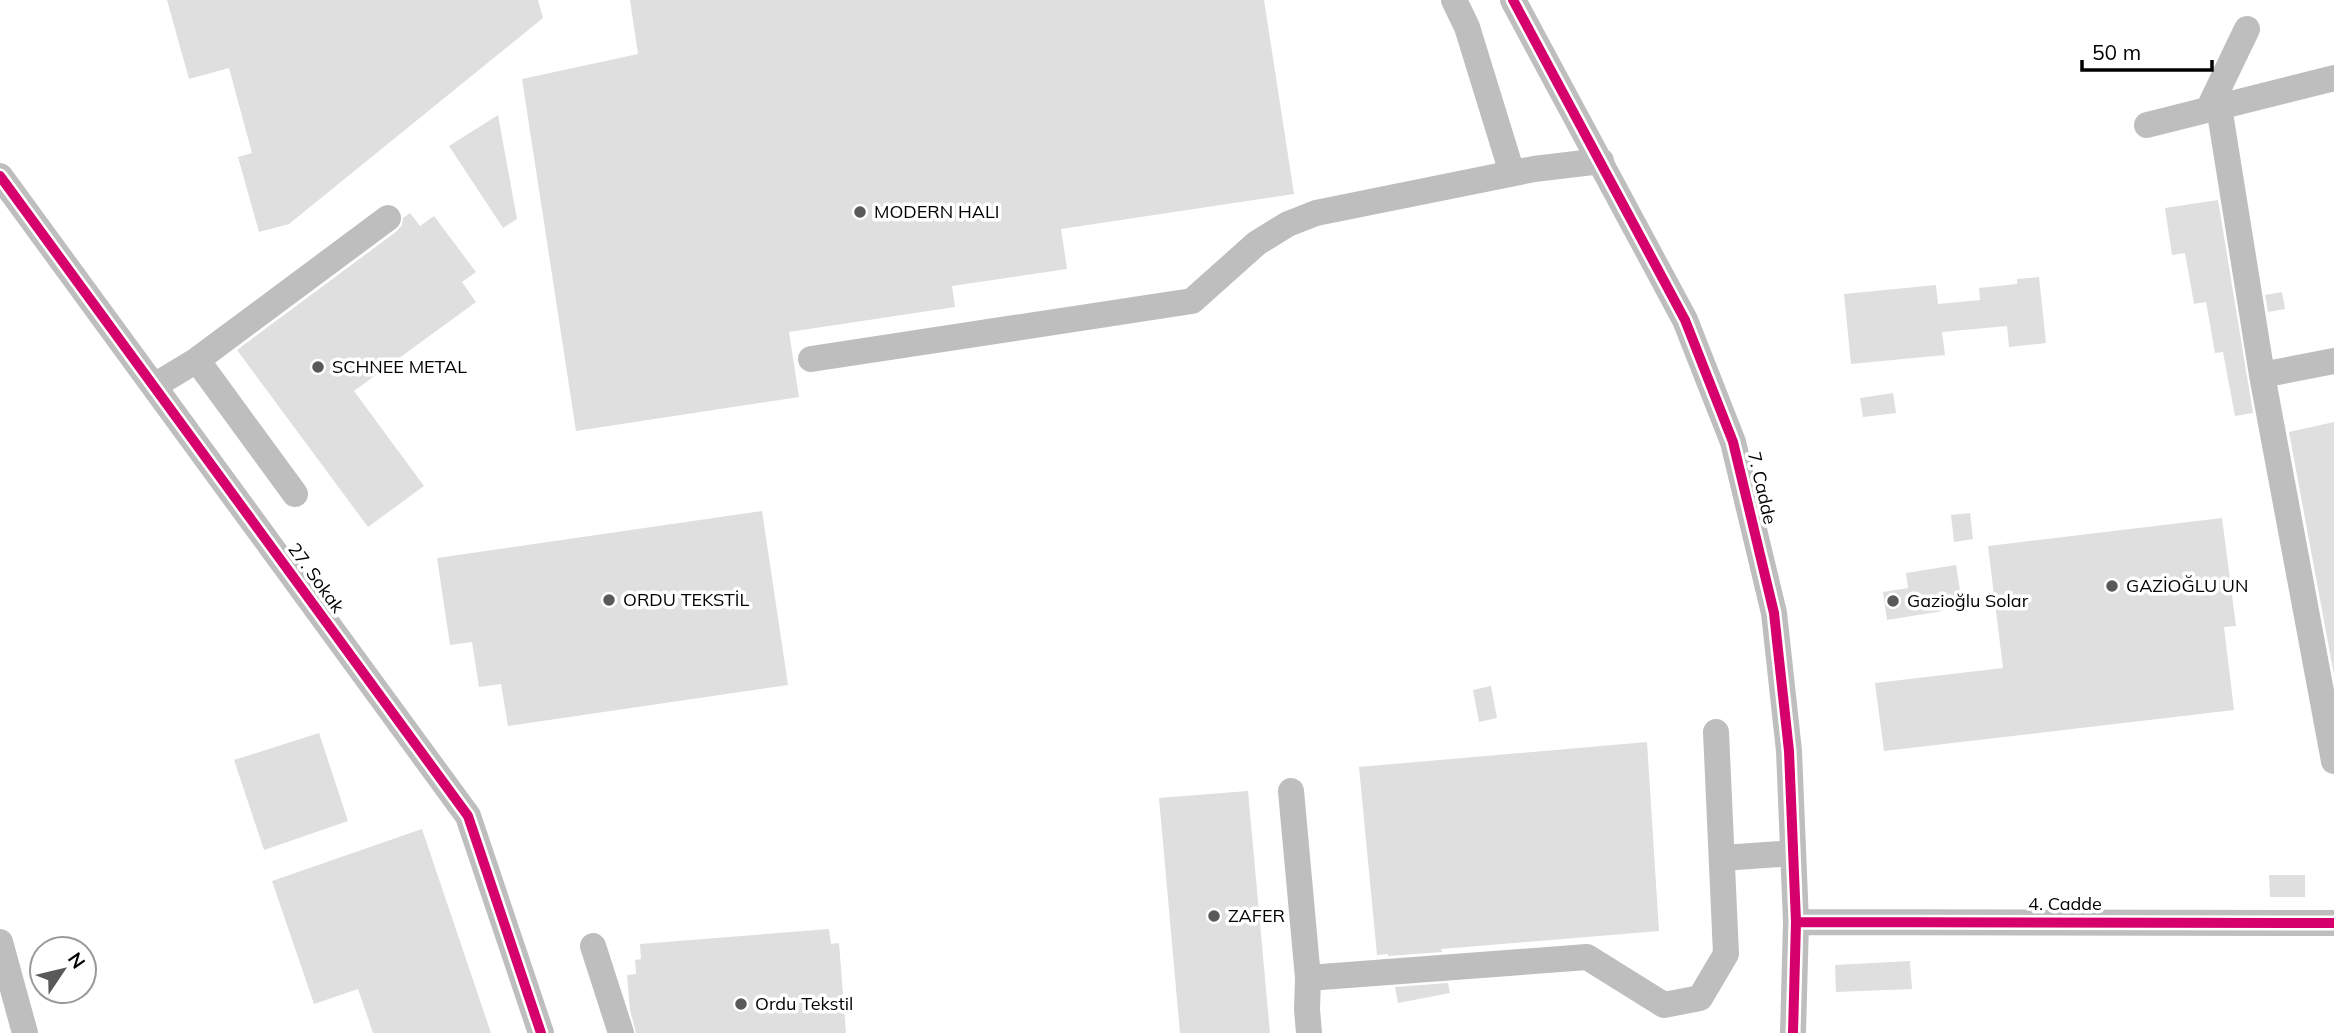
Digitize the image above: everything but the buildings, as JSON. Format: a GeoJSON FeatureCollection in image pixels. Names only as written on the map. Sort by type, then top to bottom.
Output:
{"type":"FeatureCollection","features":[{"type":"Feature","properties":{"kind":"street"},"geometry":{"type":"LineString","coordinates":[[1454,0],[1467,27],[1512,173]]}},
{"type":"Feature","properties":{"kind":"street","name":"7. Cadde"},"geometry":{"type":"LineString","coordinates":[[1513,0],[1685,320],[1733,442],[1774,613],[1789,751],[1796,922],[1793,1033]]}},
{"type":"Feature","properties":{"kind":"street"},"geometry":{"type":"LineString","coordinates":[[2247,29],[2214,108],[2334,761]]}},
{"type":"Feature","properties":{"kind":"street"},"geometry":{"type":"LineString","coordinates":[[2147,125],[2334,78]]}},
{"type":"Feature","properties":{"kind":"street"},"geometry":{"type":"LineString","coordinates":[[811,359],[1192,301],[1256,243],[1288,224],[1316,213],[1512,173],[1601,161]]}},
{"type":"Feature","properties":{"kind":"street","name":"27. Sokak"},"geometry":{"type":"LineString","coordinates":[[0,176],[468,816],[541,1033]]}},
{"type":"Feature","properties":{"kind":"street"},"geometry":{"type":"LineString","coordinates":[[154,386],[197,360],[388,218]]}},
{"type":"Feature","properties":{"kind":"street"},"geometry":{"type":"LineString","coordinates":[[197,360],[295,494]]}},
{"type":"Feature","properties":{"kind":"street"},"geometry":{"type":"LineString","coordinates":[[2262,375],[2334,360]]}},
{"type":"Feature","properties":{"kind":"street"},"geometry":{"type":"LineString","coordinates":[[1308,978],[1587,957],[1664,1005],[1700,998],[1726,954],[1716,732]]}},
{"type":"Feature","properties":{"kind":"street"},"geometry":{"type":"LineString","coordinates":[[1291,791],[1308,978],[1309,1033]]}},
{"type":"Feature","properties":{"kind":"street"},"geometry":{"type":"LineString","coordinates":[[1722,858],[1793,853]]}},
{"type":"Feature","properties":{"kind":"street","name":"4. Cadde"},"geometry":{"type":"LineString","coordinates":[[1796,922],[2334,923]]}},
{"type":"Feature","properties":{"kind":"street"},"geometry":{"type":"LineString","coordinates":[[0,942],[25,1033]]}},
{"type":"Feature","properties":{"kind":"street"},"geometry":{"type":"LineString","coordinates":[[593,946],[621,1033]]}},
{"type":"Feature","properties":{"kind":"cycle path"},"geometry":{"type":"LineString","coordinates":[[1513,0],[1685,320],[1733,442],[1774,613],[1789,751],[1796,922],[1793,1033]]}},
{"type":"Feature","properties":{"kind":"cycle path"},"geometry":{"type":"LineString","coordinates":[[0,176],[468,816],[541,1033]]}},
{"type":"Feature","properties":{"kind":"cycle path"},"geometry":{"type":"LineString","coordinates":[[1796,922],[2334,923]]}},
{"type":"Feature","properties":{"kind":"place","name":"MODERN HALI"},"geometry":{"type":"Point","coordinates":[860,212]}},
{"type":"Feature","properties":{"kind":"place","name":"SCHNEE METAL"},"geometry":{"type":"Point","coordinates":[318,367]}},
{"type":"Feature","properties":{"kind":"place","name":"GAZİOĞLU UN"},"geometry":{"type":"Point","coordinates":[2112,586]}},
{"type":"Feature","properties":{"kind":"place","name":"ORDU TEKSTİL"},"geometry":{"type":"Point","coordinates":[609,600]}},
{"type":"Feature","properties":{"kind":"place","name":"Gazioğlu Solar"},"geometry":{"type":"Point","coordinates":[1893,601]}},
{"type":"Feature","properties":{"kind":"place","name":"ZAFER"},"geometry":{"type":"Point","coordinates":[1214,916]}},
{"type":"Feature","properties":{"kind":"place","name":"Ordu Tekstil"},"geometry":{"type":"Point","coordinates":[741,1004]}}]}
